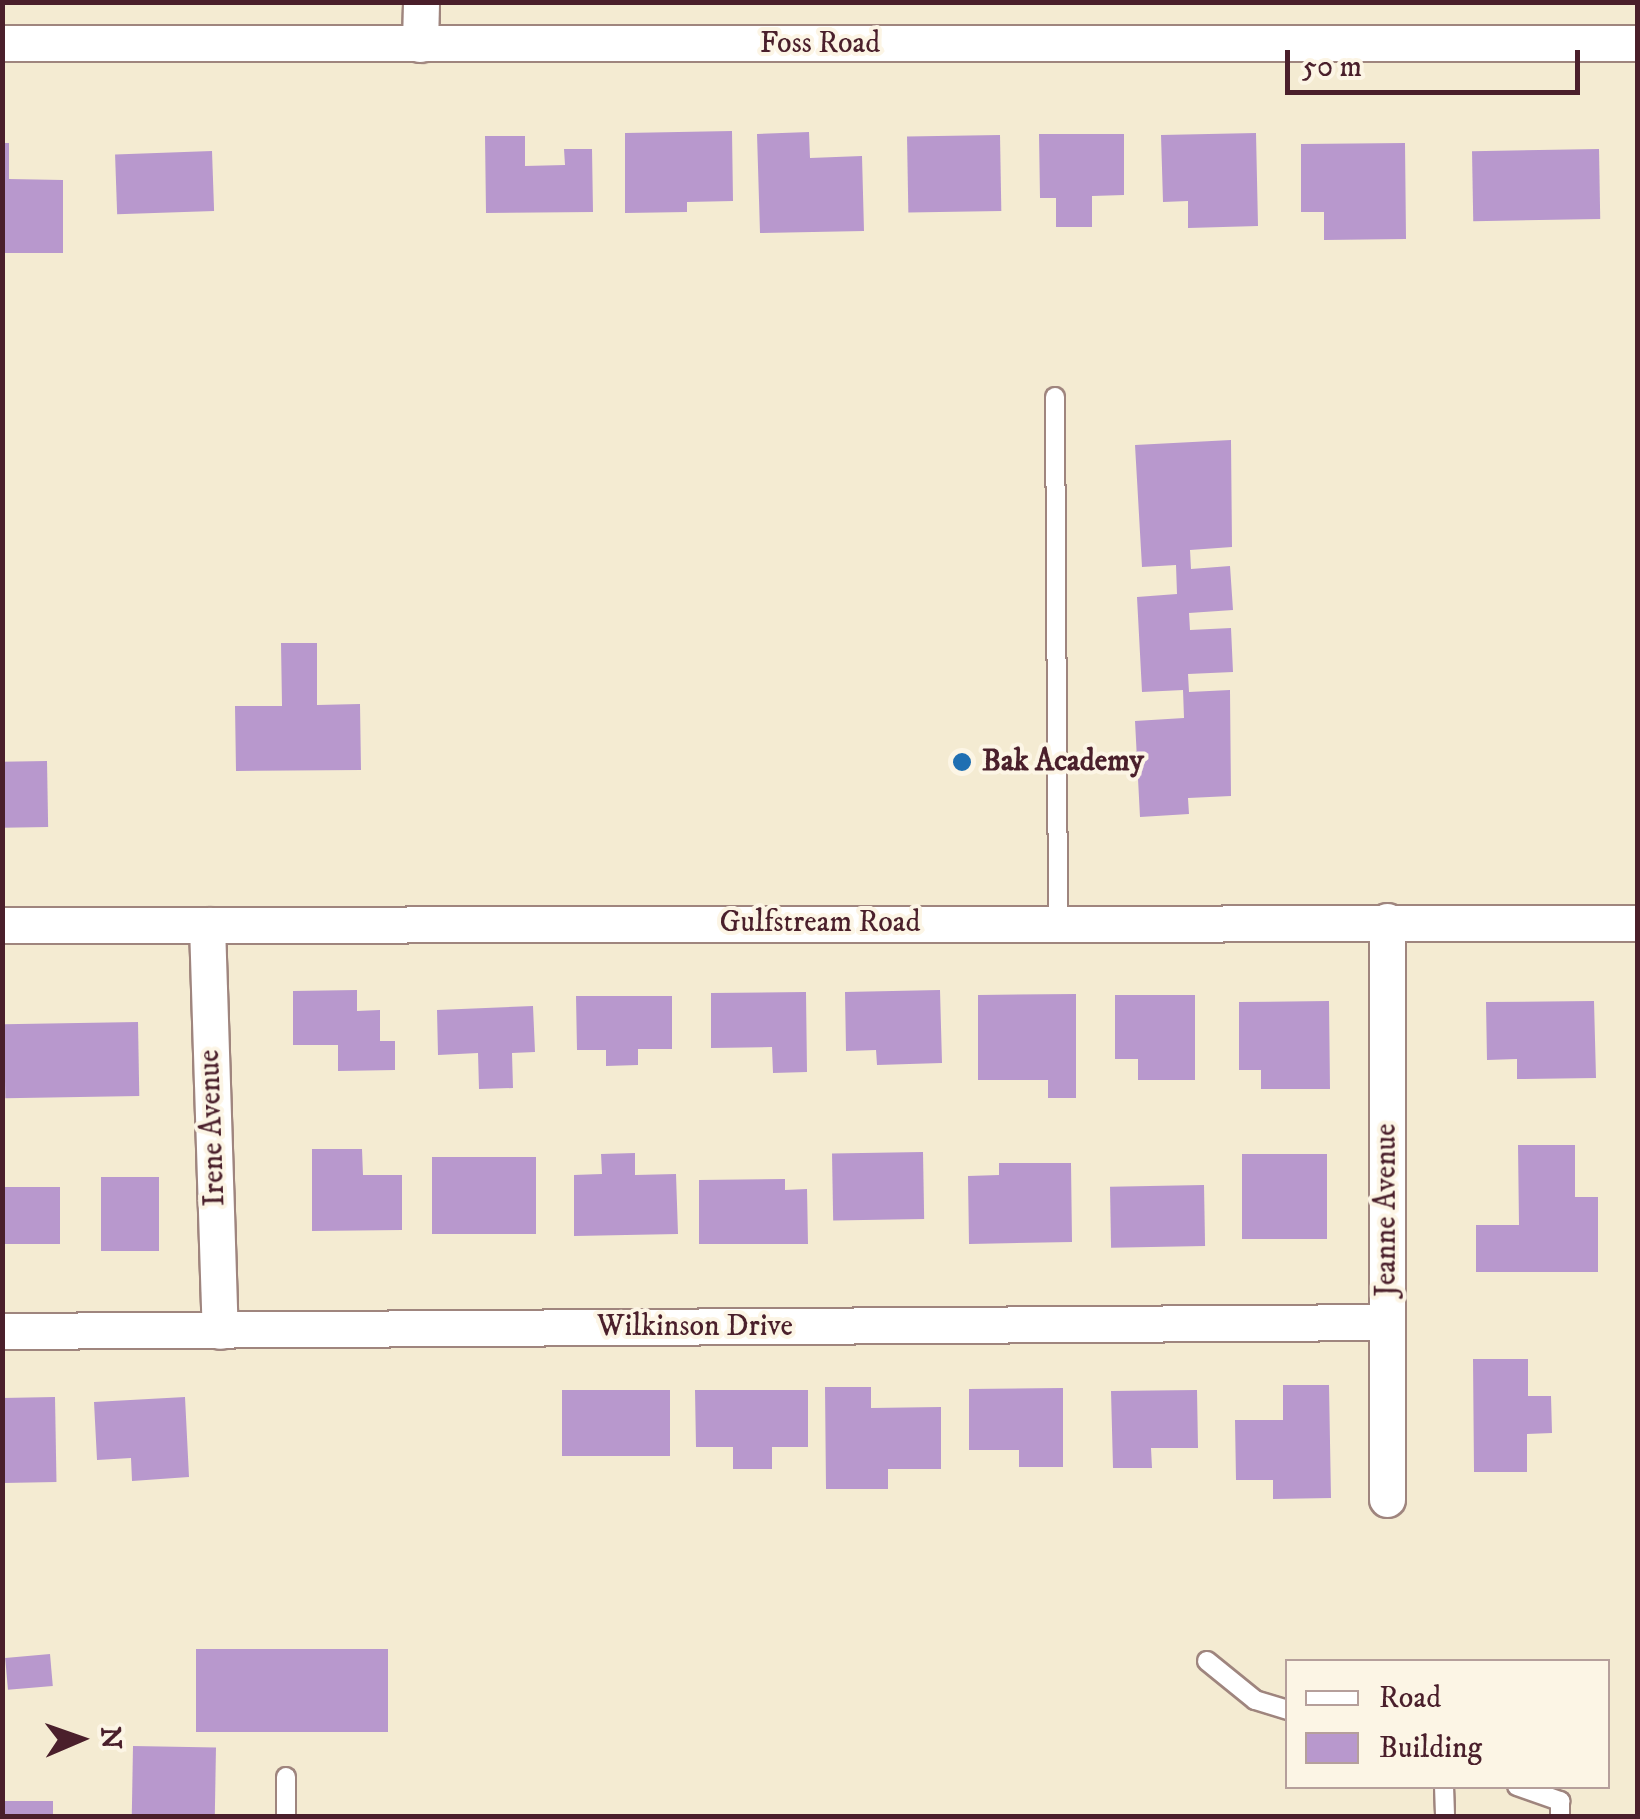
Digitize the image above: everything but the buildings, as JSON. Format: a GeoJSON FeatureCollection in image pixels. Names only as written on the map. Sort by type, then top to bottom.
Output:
{"type":"FeatureCollection","features":[{"type":"Feature","properties":{"kind":"street"},"geometry":{"type":"LineString","coordinates":[[420,2],[420,44]]}},
{"type":"Feature","properties":{"kind":"street","name":"Foss Road"},"geometry":{"type":"LineString","coordinates":[[2,43],[1638,43]]}},
{"type":"Feature","properties":{"kind":"street","name":"Jeanne Avenue"},"geometry":{"type":"LineString","coordinates":[[1387,922],[1388,1499]]}},
{"type":"Feature","properties":{"kind":"street","name":"Gulfstream Road"},"geometry":{"type":"LineString","coordinates":[[2,925],[1638,922]]}},
{"type":"Feature","properties":{"kind":"street","name":"Irene Avenue"},"geometry":{"type":"LineString","coordinates":[[206,925],[220,1330]]}},
{"type":"Feature","properties":{"kind":"street","name":"Wilkinson Drive"},"geometry":{"type":"LineString","coordinates":[[2,1331],[1387,1322]]}},
{"type":"Feature","properties":{"kind":"lane"},"geometry":{"type":"LineString","coordinates":[[1055,397],[1058,922]]}},
{"type":"Feature","properties":{"kind":"lane"},"geometry":{"type":"LineString","coordinates":[[1207,1662],[1255,1700],[1285,1709]]}},
{"type":"Feature","properties":{"kind":"lane"},"geometry":{"type":"LineString","coordinates":[[286,1777],[286,1816]]}},
{"type":"Feature","properties":{"kind":"lane"},"geometry":{"type":"LineString","coordinates":[[1444,1789],[1444,1816]]}},
{"type":"Feature","properties":{"kind":"lane"},"geometry":{"type":"LineString","coordinates":[[1526,1789],[1560,1801],[1560,1816]]}},
{"type":"Feature","properties":{"kind":"place","name":"Bak Academy"},"geometry":{"type":"Point","coordinates":[962,762]}}]}
